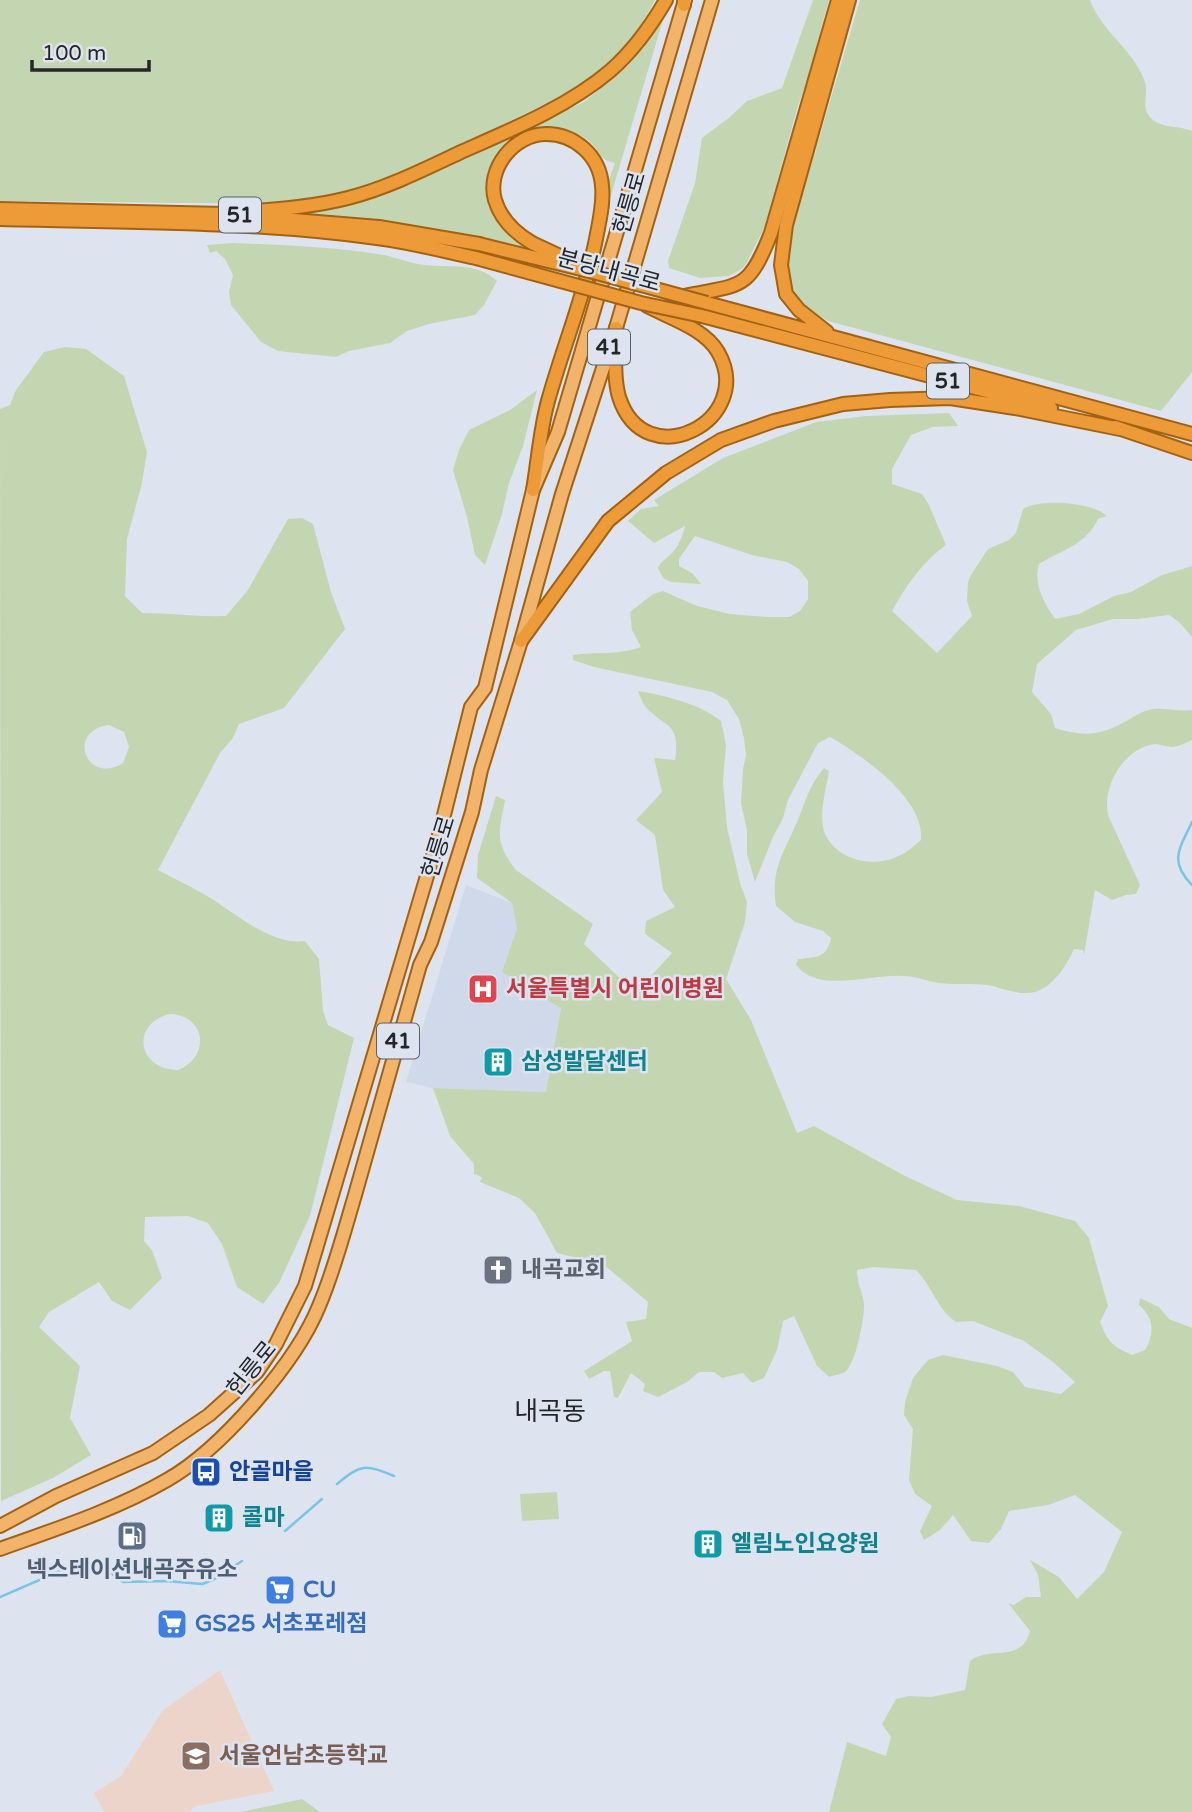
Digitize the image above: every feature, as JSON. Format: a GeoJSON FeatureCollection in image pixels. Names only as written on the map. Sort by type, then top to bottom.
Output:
{"type":"FeatureCollection","features":[{"type":"Feature","properties":{"kind":"highway"},"geometry":{"type":"LineString","coordinates":[[217,214],[311,206],[351,198],[413,174],[499,135],[583,92],[611,70],[634,47],[666,0]]}},
{"type":"Feature","properties":{"kind":"highway"},"geometry":{"type":"LineString","coordinates":[[833,336],[799,310],[786,294],[780,265],[786,225],[833,34],[838,0]]}},
{"type":"Feature","properties":{"kind":"highway"},"geometry":{"type":"LineString","coordinates":[[706,303],[746,279],[758,264],[771,233],[833,34],[849,0]]}},
{"type":"Feature","properties":{"kind":"highway"},"geometry":{"type":"LineString","coordinates":[[533,490],[547,404],[594,268],[602,200],[597,167],[588,153],[575,142],[554,135],[533,135],[516,144],[499,166],[494,189],[499,210],[510,227],[524,239],[594,268]]}},
{"type":"Feature","properties":{"kind":"highway","name":"분당내곡로"},"geometry":{"type":"LineString","coordinates":[[0,209],[217,214],[379,227],[479,244],[594,268],[896,368],[1016,397],[1192,453]]}},
{"type":"Feature","properties":{"kind":"highway","name":"분당내곡로"},"geometry":{"type":"LineString","coordinates":[[0,219],[173,224],[377,238],[476,258],[641,303],[706,303],[1192,434]]}},
{"type":"Feature","properties":{"kind":"highway"},"geometry":{"type":"LineString","coordinates":[[616,328],[619,395],[626,413],[645,431],[669,439],[689,435],[709,420],[723,401],[726,378],[719,353],[696,331],[641,303]]}},
{"type":"Feature","properties":{"kind":"highway"},"geometry":{"type":"LineString","coordinates":[[521,640],[608,521],[677,467],[721,440],[774,421],[843,404],[950,398],[1120,429]]}},
{"type":"Feature","properties":{"kind":"main road","name":"헌릉로"},"geometry":{"type":"LineString","coordinates":[[0,1549],[67,1525],[168,1480],[201,1456],[239,1419],[298,1346],[319,1308],[420,965],[431,942],[562,494],[616,328],[712,0]]}},
{"type":"Feature","properties":{"kind":"main road","name":"헌릉로"},"geometry":{"type":"LineString","coordinates":[[0,1526],[56,1496],[153,1452],[189,1431],[239,1391],[257,1371],[276,1344],[305,1286],[434,851],[471,707],[485,688],[533,490],[558,432],[684,2]]}},
{"type":"Feature","properties":{"kind":"shaded area","name":"서울특별시 어린이병원"},"geometry":{"type":"Polygon","coordinates":[[[466,885],[512,903],[517,928],[502,972],[561,1007],[546,1092],[433,1088],[406,1082],[466,885]]]}},
{"type":"Feature","properties":{"kind":"shaded area","name":"서울언남초등학교"},"geometry":{"type":"Polygon","coordinates":[[[220,1670],[274,1791],[197,1806],[188,1812],[104,1812],[94,1793],[121,1776],[163,1710],[220,1670]]]}},
{"type":"Feature","properties":{"kind":"green space"},"geometry":{"type":"Polygon","coordinates":[[[0,0],[655,0],[627,43],[593,75],[554,99],[432,160],[374,184],[332,195],[287,201],[220,203],[0,201],[0,0]]]}},
{"type":"Feature","properties":{"kind":"green space"},"geometry":{"type":"Polygon","coordinates":[[[813,0],[829,0],[816,55],[797,109],[765,226],[747,262],[743,268],[729,276],[700,278],[669,268],[668,261],[695,183],[702,138],[747,101],[782,88],[813,0]]]}},
{"type":"Feature","properties":{"kind":"green space"},"geometry":{"type":"Polygon","coordinates":[[[860,0],[1090,0],[1102,21],[1140,71],[1146,87],[1146,110],[1151,118],[1160,124],[1192,131],[1192,372],[1161,411],[828,321],[809,308],[795,292],[787,273],[786,250],[860,0]]]}},
{"type":"Feature","properties":{"kind":"green space"},"geometry":{"type":"Polygon","coordinates":[[[665,13],[609,202],[609,180],[615,163],[603,158],[588,140],[574,132],[557,128],[536,130],[494,162],[487,181],[492,211],[510,235],[533,249],[431,228],[306,213],[388,193],[584,102],[628,66],[658,27],[665,13]]]}},
{"type":"Feature","properties":{"kind":"green space"},"geometry":{"type":"Polygon","coordinates":[[[233,243],[365,252],[421,264],[473,268],[497,281],[484,305],[475,315],[407,331],[390,343],[349,351],[336,357],[278,351],[261,342],[231,305],[229,292],[233,275],[225,259],[216,251],[210,253],[207,245],[233,243]]]}},
{"type":"Feature","properties":{"kind":"green space"},"geometry":{"type":"Polygon","coordinates":[[[65,347],[86,349],[124,376],[147,452],[127,539],[125,596],[142,613],[226,616],[248,590],[288,519],[302,518],[313,524],[331,592],[345,629],[284,708],[239,724],[233,738],[220,753],[158,870],[201,892],[266,933],[292,941],[305,941],[319,959],[323,1011],[328,1025],[354,1038],[310,1216],[279,1283],[263,1304],[237,1287],[222,1244],[208,1223],[188,1216],[145,1217],[144,1241],[152,1250],[162,1278],[130,1310],[112,1301],[99,1282],[49,1312],[39,1327],[80,1366],[70,1418],[91,1455],[53,1478],[1,1501],[0,409],[10,405],[16,390],[44,352],[65,347]],[[109,725],[95,729],[85,746],[91,763],[99,768],[110,768],[123,763],[129,747],[124,732],[109,725]],[[170,1014],[157,1019],[149,1026],[144,1035],[144,1045],[154,1062],[164,1068],[178,1070],[196,1056],[200,1038],[191,1021],[170,1014]]]}},
{"type":"Feature","properties":{"kind":"green space"},"geometry":{"type":"Polygon","coordinates":[[[537,390],[523,446],[485,565],[475,555],[453,470],[469,430],[510,410],[537,390]]]}},
{"type":"Feature","properties":{"kind":"green space"},"geometry":{"type":"Polygon","coordinates":[[[949,413],[958,426],[933,427],[911,435],[892,469],[892,484],[922,494],[946,545],[915,575],[892,611],[937,653],[972,616],[967,601],[971,575],[988,549],[1009,540],[1016,533],[1023,509],[1031,506],[1041,503],[1066,503],[1090,507],[1107,516],[1098,519],[1081,541],[1039,564],[1039,586],[1055,619],[1079,614],[1114,596],[1131,592],[1162,575],[1192,566],[1192,637],[1169,615],[1113,619],[1076,630],[1037,664],[1032,692],[1051,714],[1055,728],[1084,734],[1101,732],[1150,710],[1192,710],[1192,740],[1174,747],[1155,744],[1144,747],[1133,753],[1117,770],[1108,793],[1108,815],[1140,885],[1136,894],[1112,900],[1095,890],[1084,955],[1083,950],[1074,949],[1063,968],[1048,985],[1029,993],[988,985],[939,983],[908,976],[831,981],[806,974],[796,965],[798,959],[820,956],[827,950],[831,938],[823,931],[795,922],[776,906],[775,880],[780,859],[812,786],[824,768],[829,771],[823,809],[824,831],[835,848],[844,854],[874,862],[894,858],[921,840],[920,824],[902,794],[873,766],[830,737],[818,743],[788,800],[755,882],[747,854],[747,830],[741,803],[746,755],[744,738],[739,719],[727,700],[712,692],[594,667],[573,660],[573,655],[641,647],[632,630],[630,612],[653,594],[663,591],[697,606],[730,614],[767,617],[789,617],[800,611],[808,599],[808,581],[799,569],[787,562],[752,555],[695,536],[679,559],[679,566],[692,573],[701,584],[671,582],[663,578],[658,568],[676,548],[685,526],[654,543],[628,521],[641,509],[659,506],[654,500],[723,458],[816,422],[866,416],[949,413]]]}},
{"type":"Feature","properties":{"kind":"green space"},"geometry":{"type":"Polygon","coordinates":[[[638,691],[692,705],[721,721],[726,745],[723,782],[727,827],[747,902],[745,922],[726,979],[751,1020],[797,1133],[814,1126],[905,1176],[957,1200],[1019,1206],[1075,1221],[1089,1238],[1108,1306],[1100,1322],[1112,1343],[1125,1352],[1132,1355],[1145,1350],[1150,1338],[1150,1320],[1139,1305],[1140,1298],[1159,1307],[1169,1319],[1192,1328],[1192,1812],[829,1812],[847,1742],[886,1756],[891,1737],[882,1724],[896,1699],[909,1696],[931,1697],[965,1690],[970,1661],[978,1656],[1013,1651],[1026,1641],[1030,1631],[1008,1603],[1014,1605],[1026,1597],[1041,1597],[1038,1575],[1030,1560],[1059,1577],[1077,1599],[1104,1572],[1122,1532],[1075,1495],[1048,1505],[1009,1511],[1001,1529],[989,1543],[971,1541],[953,1515],[940,1530],[924,1540],[920,1531],[932,1506],[915,1494],[909,1480],[913,1429],[904,1415],[905,1402],[913,1378],[928,1360],[943,1355],[1013,1372],[1025,1387],[1061,1394],[1075,1382],[1024,1341],[973,1321],[956,1322],[944,1311],[916,1270],[873,1267],[857,1270],[864,1303],[863,1318],[853,1360],[844,1373],[829,1377],[817,1366],[794,1316],[783,1321],[777,1350],[764,1378],[752,1383],[743,1373],[722,1378],[714,1372],[699,1372],[687,1382],[658,1397],[643,1391],[645,1384],[631,1373],[618,1398],[614,1397],[610,1371],[604,1371],[589,1379],[584,1371],[632,1341],[626,1322],[646,1319],[648,1302],[603,1264],[557,1253],[535,1213],[519,1198],[480,1182],[482,1177],[474,1174],[474,1164],[450,1136],[433,1088],[546,1092],[561,1008],[502,972],[517,928],[512,903],[477,878],[478,855],[496,796],[505,800],[500,837],[509,860],[516,870],[593,924],[584,944],[623,981],[642,986],[672,953],[645,934],[646,921],[675,907],[663,890],[655,835],[636,820],[662,792],[654,758],[675,760],[676,738],[670,727],[645,706],[638,691]]]}},
{"type":"Feature","properties":{"kind":"green space"},"geometry":{"type":"Polygon","coordinates":[[[557,1492],[559,1519],[522,1521],[520,1494],[557,1492]]]}},
{"type":"Feature","properties":{"kind":"green space"},"geometry":{"type":"Polygon","coordinates":[[[302,1799],[320,1812],[241,1812],[302,1799]]]}},
{"type":"Feature","properties":{"kind":"waterway"},"geometry":{"type":"LineString","coordinates":[[1192,822],[1178,854],[1180,869],[1192,885]]}},
{"type":"Feature","properties":{"kind":"waterway"},"geometry":{"type":"LineString","coordinates":[[337,1484],[364,1468],[376,1469],[394,1476]]}},
{"type":"Feature","properties":{"kind":"waterway"},"geometry":{"type":"LineString","coordinates":[[285,1531],[322,1499]]}},
{"type":"Feature","properties":{"kind":"waterway"},"geometry":{"type":"LineString","coordinates":[[0,1597],[83,1561],[100,1565],[123,1582],[167,1581],[202,1584],[242,1561]]}},
{"type":"Feature","properties":{"kind":"place","name":"서울특별시 어린이병원"},"geometry":{"type":"Point","coordinates":[483,989]}},
{"type":"Feature","properties":{"kind":"place","name":"삼성발달센터"},"geometry":{"type":"Point","coordinates":[498,1062]}},
{"type":"Feature","properties":{"kind":"place","name":"내곡교회"},"geometry":{"type":"Point","coordinates":[498,1270]}},
{"type":"Feature","properties":{"kind":"place","name":"안골마을"},"geometry":{"type":"Point","coordinates":[206,1472]}},
{"type":"Feature","properties":{"kind":"place","name":"콜마"},"geometry":{"type":"Point","coordinates":[219,1518]}},
{"type":"Feature","properties":{"kind":"place","name":"넥스테이션내곡주유소"},"geometry":{"type":"Point","coordinates":[132,1536]}},
{"type":"Feature","properties":{"kind":"place","name":"엘림노인요양원"},"geometry":{"type":"Point","coordinates":[708,1544]}},
{"type":"Feature","properties":{"kind":"place","name":"CU"},"geometry":{"type":"Point","coordinates":[280,1590]}},
{"type":"Feature","properties":{"kind":"place","name":"GS25 서초포레점"},"geometry":{"type":"Point","coordinates":[172,1624]}},
{"type":"Feature","properties":{"kind":"place","name":"서울언남초등학교"},"geometry":{"type":"Point","coordinates":[196,1756]}},
{"type":"Feature","properties":{"kind":"district","name":"내곡동"},"geometry":{"type":"Point","coordinates":[550,1411]}}]}
